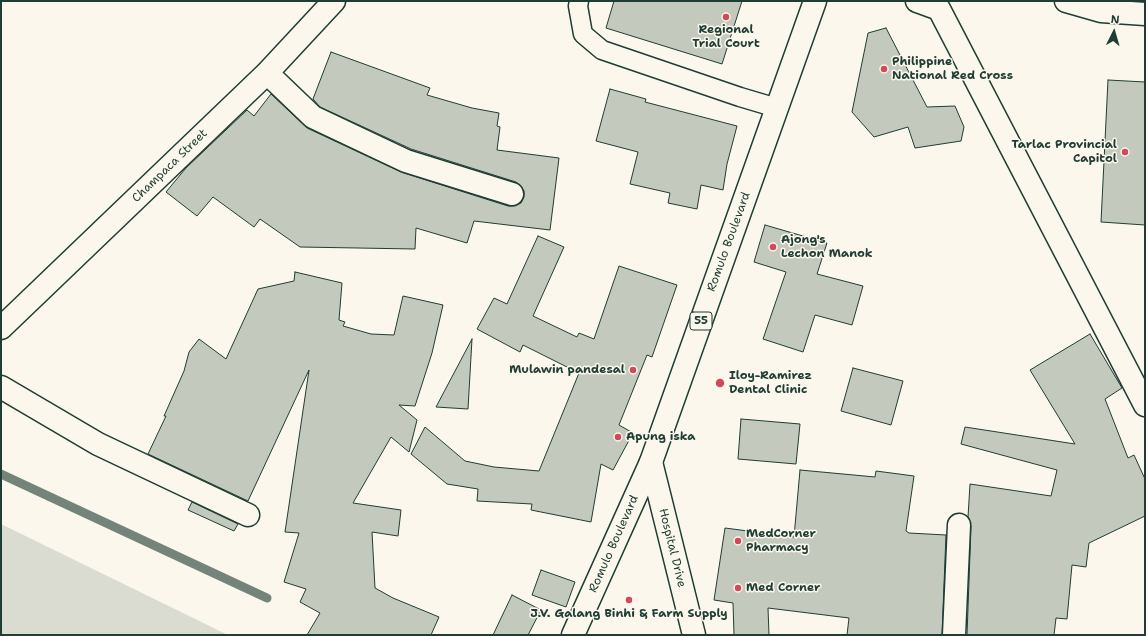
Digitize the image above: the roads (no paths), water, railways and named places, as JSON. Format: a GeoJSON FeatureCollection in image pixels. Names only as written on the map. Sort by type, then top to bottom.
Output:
{"type":"FeatureCollection","features":[{"type":"Feature","properties":{"kind":"main road","name":"Champaca Street"},"geometry":{"type":"LineString","coordinates":[[1,328],[267,73],[334,1]]}},
{"type":"Feature","properties":{"kind":"main road","name":"Romulo Boulevard"},"geometry":{"type":"LineString","coordinates":[[573,635],[651,462],[815,1]]}},
{"type":"Feature","properties":{"kind":"main road"},"geometry":{"type":"LineString","coordinates":[[917,1],[940,5],[1145,405]]}},
{"type":"Feature","properties":{"kind":"main road"},"geometry":{"type":"LineString","coordinates":[[1066,1],[1101,11],[1145,14]]}},
{"type":"Feature","properties":{"kind":"main road"},"geometry":{"type":"LineString","coordinates":[[267,73],[313,117],[406,161],[512,194]]}},
{"type":"Feature","properties":{"kind":"main road"},"geometry":{"type":"LineString","coordinates":[[1,387],[98,444],[248,515]]}},
{"type":"Feature","properties":{"kind":"main road","name":"Hospital Drive"},"geometry":{"type":"LineString","coordinates":[[651,462],[694,635]]}},
{"type":"Feature","properties":{"kind":"main road"},"geometry":{"type":"LineString","coordinates":[[954,635],[959,525]]}},
{"type":"Feature","properties":{"kind":"lane"},"geometry":{"type":"LineString","coordinates":[[579,1],[578,6],[583,34],[602,50],[777,108]]}},
{"type":"Feature","properties":{"kind":"waterway"},"geometry":{"type":"LineString","coordinates":[[1,474],[267,598]]}},
{"type":"Feature","properties":{"kind":"place","name":"Regional Trial Court"},"geometry":{"type":"Point","coordinates":[726,17]}},
{"type":"Feature","properties":{"kind":"place","name":"Philippine National Red Cross"},"geometry":{"type":"Point","coordinates":[884,69]}},
{"type":"Feature","properties":{"kind":"place","name":"Tarlac Provincial Capitol"},"geometry":{"type":"Point","coordinates":[1125,152]}},
{"type":"Feature","properties":{"kind":"place","name":"Ajong's Lechon Manok"},"geometry":{"type":"Point","coordinates":[773,247]}},
{"type":"Feature","properties":{"kind":"place","name":"Mulawin pandesal"},"geometry":{"type":"Point","coordinates":[633,370]}},
{"type":"Feature","properties":{"kind":"place","name":"Iloy-Ramirez Dental Clinic"},"geometry":{"type":"Point","coordinates":[720,383]}},
{"type":"Feature","properties":{"kind":"place","name":"Apung iska"},"geometry":{"type":"Point","coordinates":[618,437]}},
{"type":"Feature","properties":{"kind":"place","name":"MedCorner Pharmacy"},"geometry":{"type":"Point","coordinates":[738,541]}},
{"type":"Feature","properties":{"kind":"place","name":"Med Corner"},"geometry":{"type":"Point","coordinates":[738,588]}},
{"type":"Feature","properties":{"kind":"place","name":"J.V. Galang Binhi & Farm Supply"},"geometry":{"type":"Point","coordinates":[629,600]}}]}
